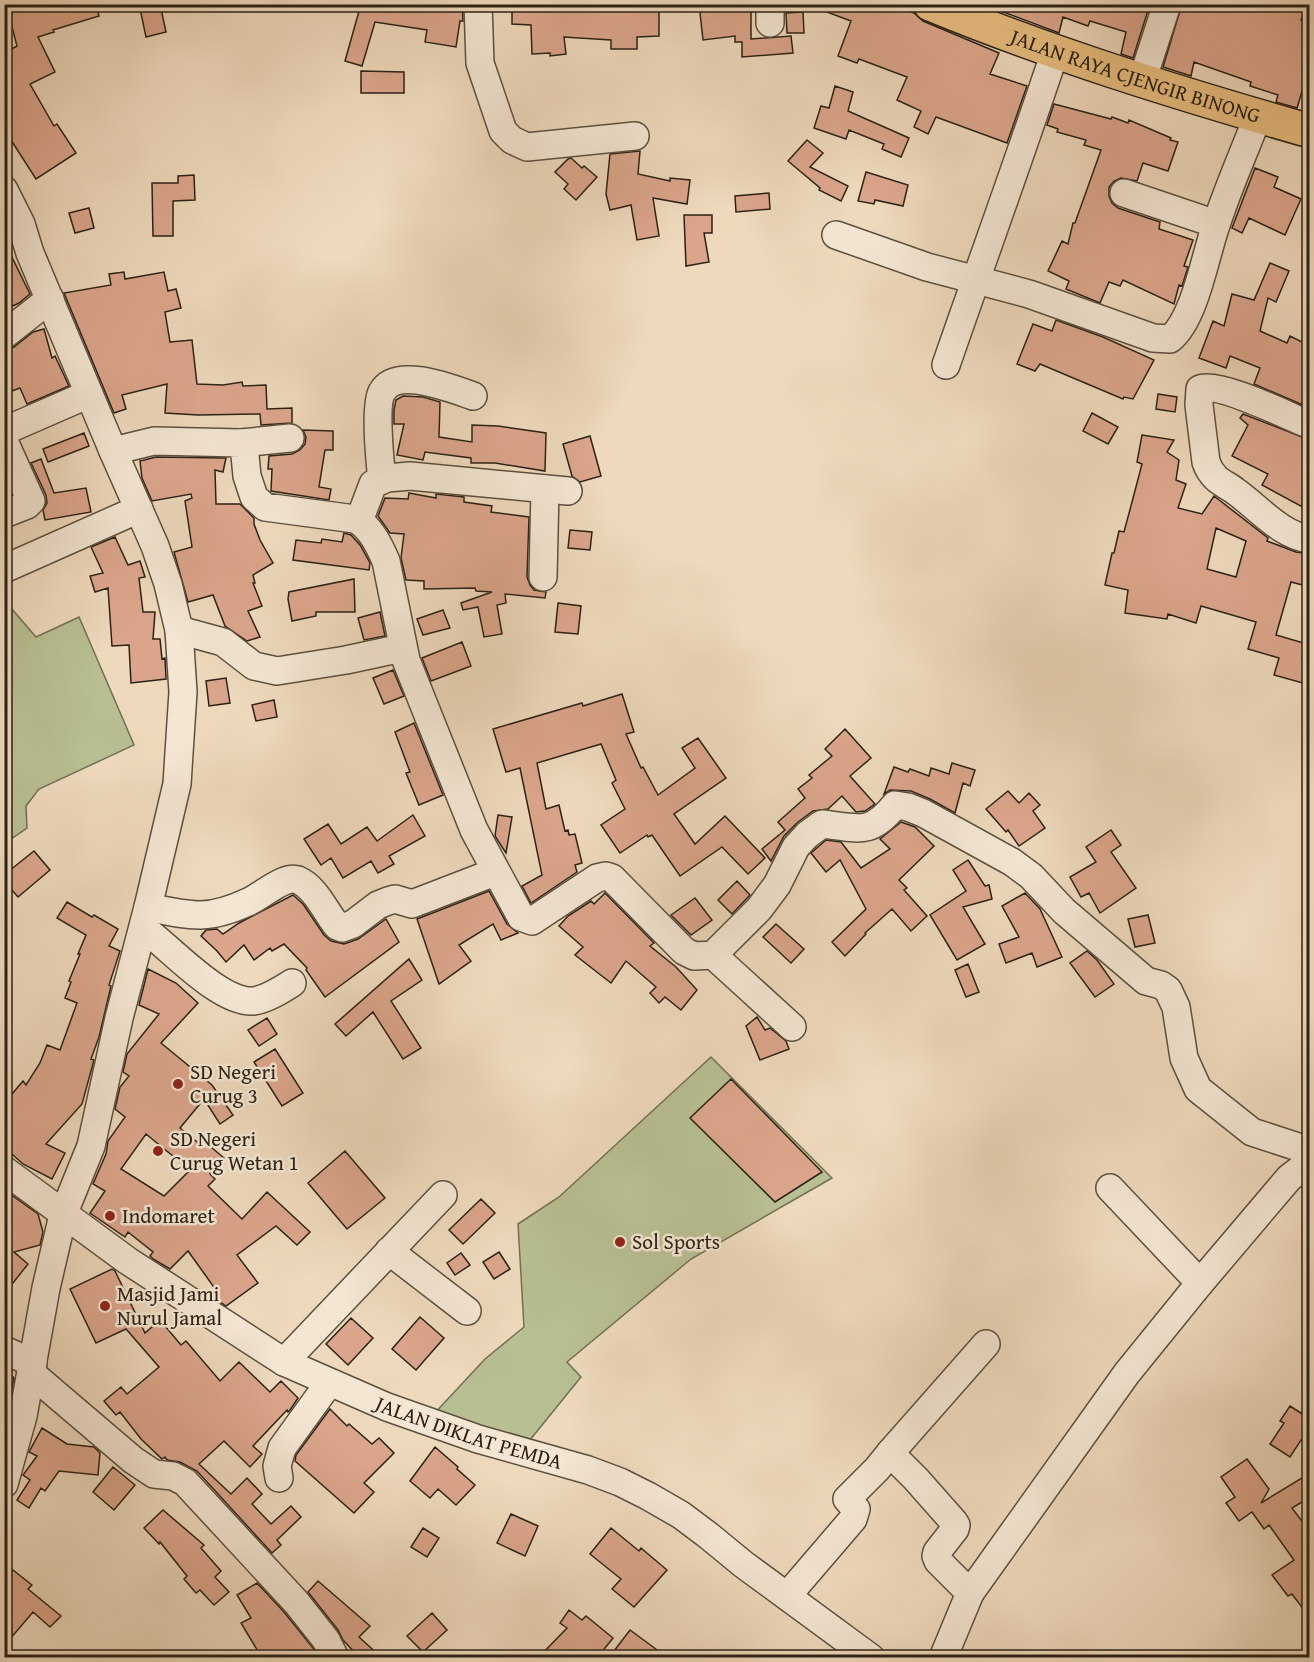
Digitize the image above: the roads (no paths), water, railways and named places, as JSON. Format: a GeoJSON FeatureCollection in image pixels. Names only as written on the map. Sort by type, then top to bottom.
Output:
{"type":"FeatureCollection","features":[{"type":"Feature","properties":{"kind":"main road","name":"JALAN RAYA CJENGIR BINONG"},"geometry":{"type":"LineString","coordinates":[[930,4],[1002,34],[1092,66],[1310,131]]}},
{"type":"Feature","properties":{"kind":"street"},"geometry":{"type":"LineString","coordinates":[[478,4],[480,63],[503,131],[512,140],[527,147],[635,136]]}},
{"type":"Feature","properties":{"kind":"street"},"geometry":{"type":"LineString","coordinates":[[1142,81],[1167,4]]}},
{"type":"Feature","properties":{"kind":"street"},"geometry":{"type":"LineString","coordinates":[[946,365],[1055,52]]}},
{"type":"Feature","properties":{"kind":"street"},"geometry":{"type":"LineString","coordinates":[[836,235],[927,267],[1029,294],[1153,338],[1167,340],[1177,333],[1188,314],[1216,224],[1254,126],[1254,115]]}},
{"type":"Feature","properties":{"kind":"street"},"geometry":{"type":"LineString","coordinates":[[4,190],[21,224],[30,254],[155,546],[168,584],[179,630],[183,692],[177,784],[119,1018],[92,1146],[63,1215],[46,1288],[22,1416],[4,1484]]}},
{"type":"Feature","properties":{"kind":"street"},"geometry":{"type":"LineString","coordinates":[[1124,194],[1216,224]]}},
{"type":"Feature","properties":{"kind":"street"},"geometry":{"type":"LineString","coordinates":[[4,335],[50,299]]}},
{"type":"Feature","properties":{"kind":"street"},"geometry":{"type":"LineString","coordinates":[[382,480],[378,415],[380,395],[386,387],[414,380],[431,382],[473,396]]}},
{"type":"Feature","properties":{"kind":"street"},"geometry":{"type":"LineString","coordinates":[[1310,425],[1225,390],[1207,386],[1200,389],[1199,405],[1206,462],[1216,479],[1235,491],[1276,524],[1302,538],[1310,539]]}},
{"type":"Feature","properties":{"kind":"street"},"geometry":{"type":"LineString","coordinates":[[4,431],[89,394]]}},
{"type":"Feature","properties":{"kind":"street"},"geometry":{"type":"LineString","coordinates":[[113,451],[154,441],[241,443],[290,438]]}},
{"type":"Feature","properties":{"kind":"street"},"geometry":{"type":"LineString","coordinates":[[4,441],[31,501],[27,506],[4,514]]}},
{"type":"Feature","properties":{"kind":"street"},"geometry":{"type":"LineString","coordinates":[[241,443],[247,476],[254,497],[266,507],[359,521],[380,546],[386,561],[402,648],[474,830],[521,917],[532,921],[597,878],[606,876],[612,878],[684,951],[693,956],[713,955],[759,909],[777,885],[796,847],[807,835],[822,824],[869,827],[882,820],[895,805],[908,807],[1012,862],[1031,876],[1064,911],[1146,981],[1161,985],[1168,990],[1176,1007],[1184,1058],[1198,1089],[1252,1132],[1310,1151]]}},
{"type":"Feature","properties":{"kind":"street"},"geometry":{"type":"LineString","coordinates":[[359,521],[373,484],[382,480],[410,476],[556,490],[543,577]]}},
{"type":"Feature","properties":{"kind":"street"},"geometry":{"type":"LineString","coordinates":[[5,569],[139,509]]}},
{"type":"Feature","properties":{"kind":"street"},"geometry":{"type":"LineString","coordinates":[[179,630],[223,642],[254,666],[277,671],[402,648]]}},
{"type":"Feature","properties":{"kind":"street"},"geometry":{"type":"LineString","coordinates":[[145,917],[214,915],[248,902],[281,881],[295,879],[310,890],[337,926],[342,928],[353,924],[378,905],[388,901],[395,899],[412,904],[495,872]]}},
{"type":"Feature","properties":{"kind":"street"},"geometry":{"type":"LineString","coordinates":[[145,917],[209,983],[231,997],[240,1000],[258,1000],[292,983]]}},
{"type":"Feature","properties":{"kind":"street"},"geometry":{"type":"LineString","coordinates":[[713,955],[792,1027]]}},
{"type":"Feature","properties":{"kind":"street"},"geometry":{"type":"LineString","coordinates":[[943,1658],[970,1593],[1127,1373],[1289,1178],[1310,1162]]}},
{"type":"Feature","properties":{"kind":"street","name":"JALAN DIKLAT PEMDA"},"geometry":{"type":"LineString","coordinates":[[4,1170],[138,1268],[284,1362],[387,1407],[478,1439],[588,1470],[620,1482],[681,1515],[871,1658]]}},
{"type":"Feature","properties":{"kind":"street"},"geometry":{"type":"LineString","coordinates":[[1110,1188],[1200,1283]]}},
{"type":"Feature","properties":{"kind":"street"},"geometry":{"type":"LineString","coordinates":[[284,1362],[443,1195]]}},
{"type":"Feature","properties":{"kind":"street"},"geometry":{"type":"LineString","coordinates":[[389,1251],[467,1311]]}},
{"type":"Feature","properties":{"kind":"street"},"geometry":{"type":"LineString","coordinates":[[787,1596],[853,1519],[856,1509],[847,1499],[877,1469],[987,1344]]}},
{"type":"Feature","properties":{"kind":"street"},"geometry":{"type":"LineString","coordinates":[[4,1350],[32,1368],[134,1460],[154,1474],[173,1476],[185,1482],[296,1602],[326,1640],[335,1658]]}},
{"type":"Feature","properties":{"kind":"street"},"geometry":{"type":"LineString","coordinates":[[279,1478],[277,1466],[282,1448],[329,1383]]}},
{"type":"Feature","properties":{"kind":"street"},"geometry":{"type":"LineString","coordinates":[[890,1453],[954,1522],[955,1529],[936,1556],[938,1561],[970,1593]]}},
{"type":"Feature","properties":{"kind":"place","name":"SD Negeri Curug 3"},"geometry":{"type":"Point","coordinates":[178,1084]}},
{"type":"Feature","properties":{"kind":"place","name":"SD Negeri Curug Wetan 1"},"geometry":{"type":"Point","coordinates":[158,1151]}},
{"type":"Feature","properties":{"kind":"place","name":"Indomaret"},"geometry":{"type":"Point","coordinates":[110,1216]}},
{"type":"Feature","properties":{"kind":"place","name":"Sol Sports"},"geometry":{"type":"Point","coordinates":[620,1242]}},
{"type":"Feature","properties":{"kind":"place","name":"Masjid Jami Nurul Jamal"},"geometry":{"type":"Point","coordinates":[105,1306]}}]}
